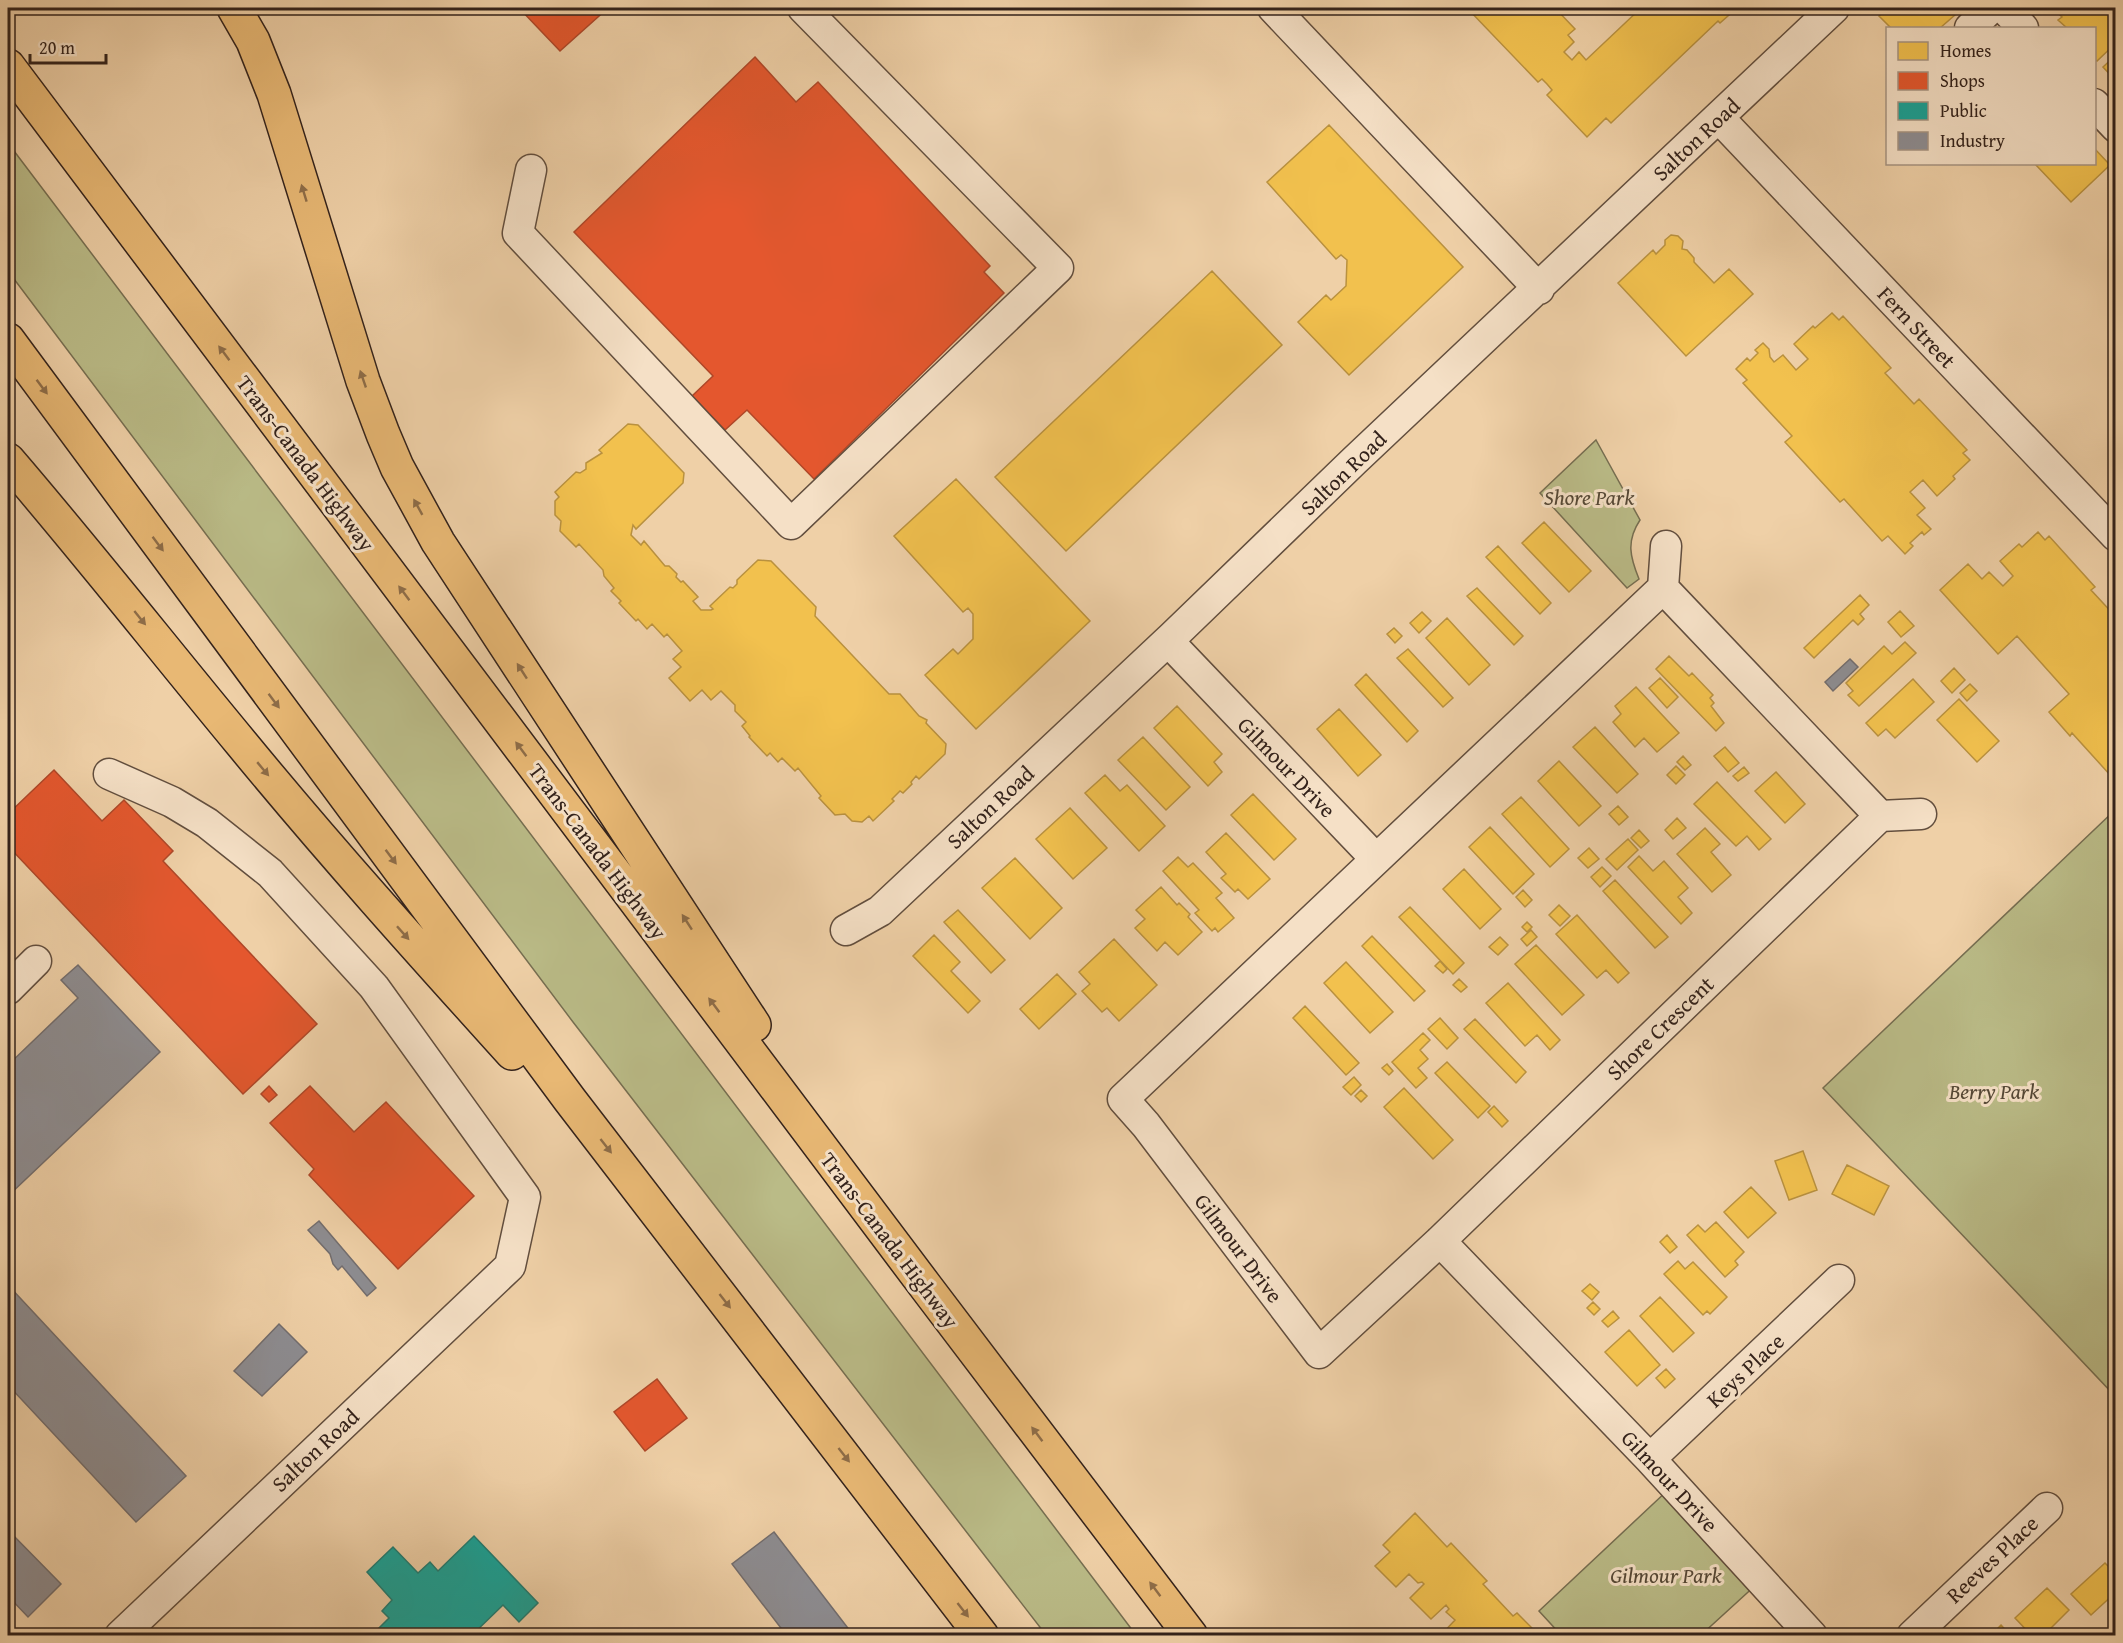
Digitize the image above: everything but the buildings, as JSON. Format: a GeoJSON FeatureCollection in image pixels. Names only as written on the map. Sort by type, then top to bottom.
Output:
{"type":"FeatureCollection","features":[{"type":"Feature","properties":{"kind":"highway"},"geometry":{"type":"LineString","coordinates":[[234,8],[253,41],[274,94],[363,381],[397,467],[414,500],[438,542],[926,1287]]}},
{"type":"Feature","properties":{"kind":"highway","name":"Trans-Canada Highway"},"geometry":{"type":"LineString","coordinates":[[8,66],[926,1287],[1191,1635]]}},
{"type":"Feature","properties":{"kind":"highway"},"geometry":{"type":"LineString","coordinates":[[8,340],[570,1100],[982,1635]]}},
{"type":"Feature","properties":{"kind":"highway"},"geometry":{"type":"LineString","coordinates":[[8,460],[77,540],[242,744],[363,888],[516,1058],[570,1100]]}},
{"type":"Feature","properties":{"kind":"highway"},"geometry":{"type":"LineString","coordinates":[[8,485],[77,540]]}},
{"type":"Feature","properties":{"kind":"street"},"geometry":{"type":"LineString","coordinates":[[531,170],[518,233],[791,524],[1058,268],[804,8]]}},
{"type":"Feature","properties":{"kind":"street"},"geometry":{"type":"LineString","coordinates":[[1273,8],[1539,289]]}},
{"type":"Feature","properties":{"kind":"street","name":"Salton Road"},"geometry":{"type":"LineString","coordinates":[[846,930],[880,911],[1168,641],[1354,461],[1539,289],[1834,8]]}},
{"type":"Feature","properties":{"kind":"street"},"geometry":{"type":"LineString","coordinates":[[1971,27],[1991,8]]}},
{"type":"Feature","properties":{"kind":"street"},"geometry":{"type":"LineString","coordinates":[[2004,8],[2023,27]]}},
{"type":"Feature","properties":{"kind":"street"},"geometry":{"type":"LineString","coordinates":[[2096,106],[2115,127]]}},
{"type":"Feature","properties":{"kind":"street","name":"Fern Street"},"geometry":{"type":"LineString","coordinates":[[1719,118],[2115,536]]}},
{"type":"Feature","properties":{"kind":"street"},"geometry":{"type":"LineString","coordinates":[[1376,860],[1663,588],[1666,546]]}},
{"type":"Feature","properties":{"kind":"street"},"geometry":{"type":"LineString","coordinates":[[1663,588],[1880,816],[1920,814]]}},
{"type":"Feature","properties":{"kind":"street","name":"Gilmour Drive"},"geometry":{"type":"LineString","coordinates":[[1168,641],[1376,860],[1123,1099],[1146,1125],[1319,1353],[1440,1241],[1650,1459],[1812,1635]]}},
{"type":"Feature","properties":{"kind":"street","name":"Salton Road"},"geometry":{"type":"LineString","coordinates":[[109,774],[190,812],[270,873],[374,987],[525,1197],[510,1266],[120,1635]]}},
{"type":"Feature","properties":{"kind":"street","name":"Shore Crescent"},"geometry":{"type":"LineString","coordinates":[[1440,1241],[1880,816]]}},
{"type":"Feature","properties":{"kind":"street"},"geometry":{"type":"LineString","coordinates":[[8,989],[36,961]]}},
{"type":"Feature","properties":{"kind":"street","name":"Keys Place"},"geometry":{"type":"LineString","coordinates":[[1650,1459],[1839,1280]]}},
{"type":"Feature","properties":{"kind":"street","name":"Reeves Place"},"geometry":{"type":"LineString","coordinates":[[1912,1635],[2047,1508]]}},
{"type":"Feature","properties":{"kind":"green space"},"geometry":{"type":"Polygon","coordinates":[[[8,143],[1136,1635],[1046,1635],[573,1022],[8,271],[8,143]]]}},
{"type":"Feature","properties":{"kind":"green space","name":"Shore Park"},"geometry":{"type":"Polygon","coordinates":[[[1596,440],[1640,520],[1631,542],[1633,563],[1639,579],[1627,588],[1540,493],[1596,440]]]}},
{"type":"Feature","properties":{"kind":"green space","name":"Berry Park"},"geometry":{"type":"Polygon","coordinates":[[[2115,810],[2115,1396],[1823,1088],[2115,810]]]}},
{"type":"Feature","properties":{"kind":"green space","name":"Gilmour Park"},"geometry":{"type":"Polygon","coordinates":[[[1669,1489],[1758,1583],[1701,1635],[1561,1635],[1539,1611],[1669,1489]]]}}]}
